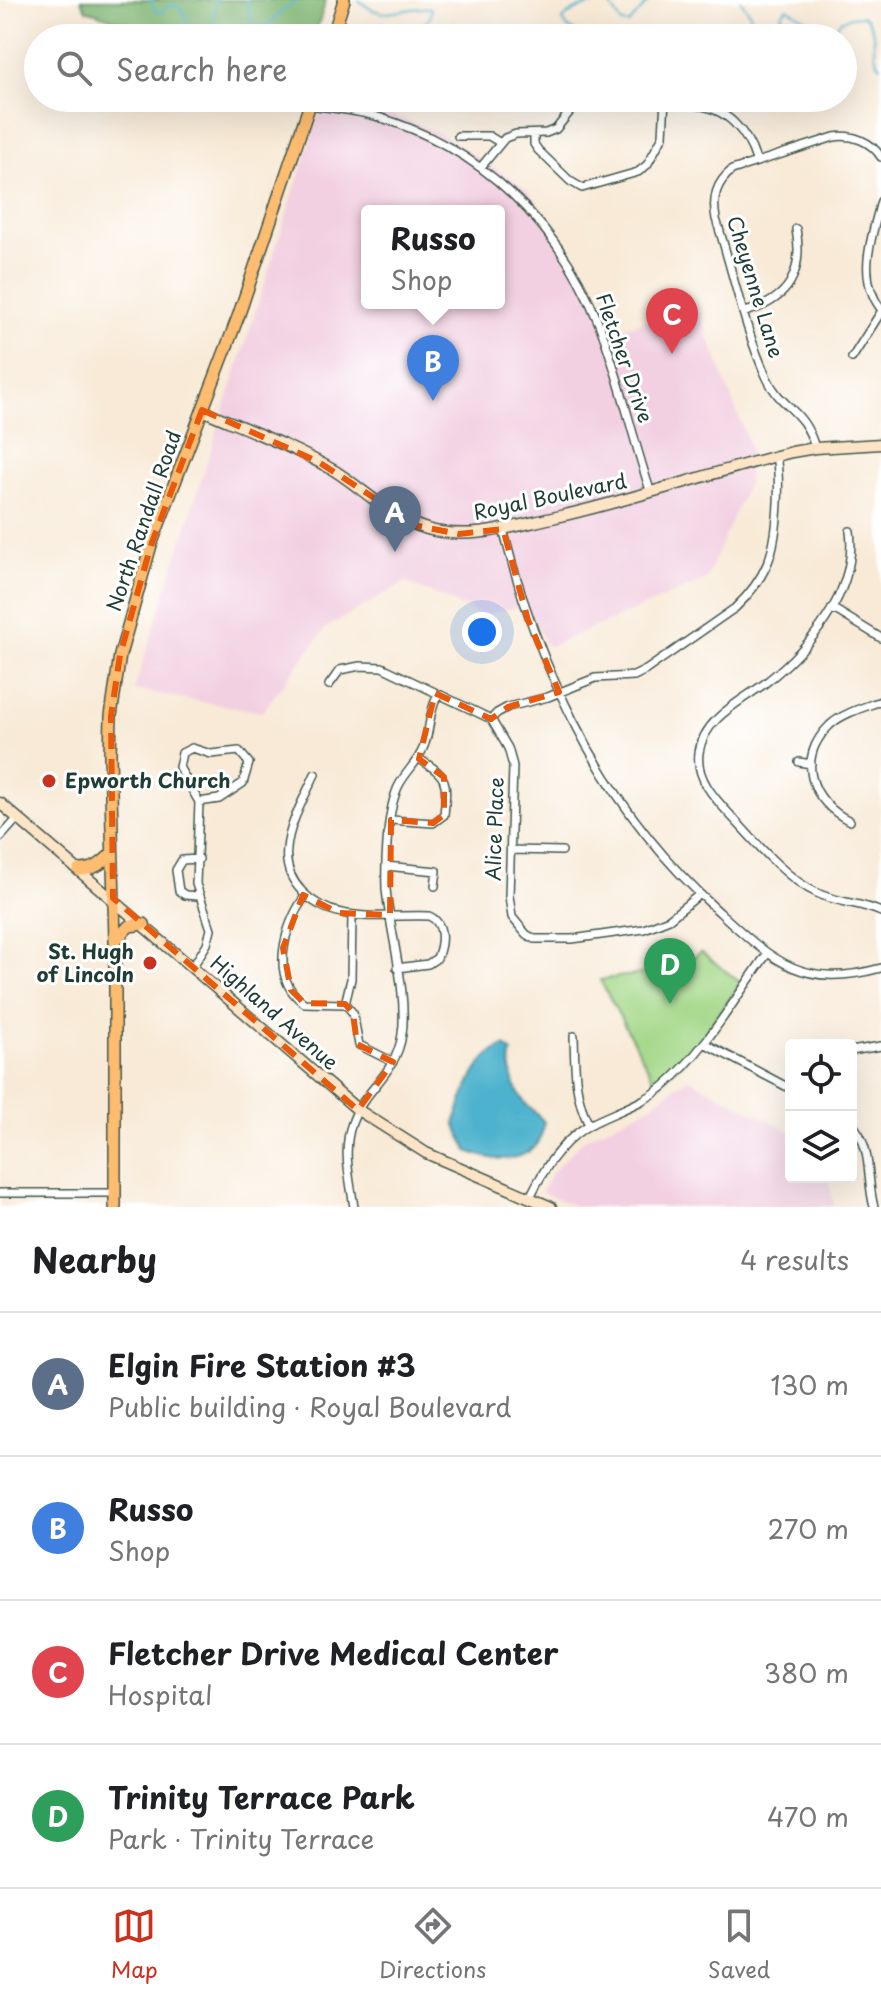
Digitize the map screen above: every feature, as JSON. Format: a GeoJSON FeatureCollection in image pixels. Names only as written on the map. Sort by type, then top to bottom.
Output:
{"type":"FeatureCollection","features":[{"type":"Feature","properties":{"kind":"main road"},"geometry":{"type":"LineString","coordinates":[[336,24],[344,0]]}},
{"type":"Feature","properties":{"kind":"main road","name":"North Randall Road"},"geometry":{"type":"LineString","coordinates":[[115,1207],[111,716],[120,655],[151,545],[238,317],[306,112]]}},
{"type":"Feature","properties":{"kind":"main road"},"geometry":{"type":"LineString","coordinates":[[79,870],[89,870],[104,862],[112,853]]}},
{"type":"Feature","properties":{"kind":"main road"},"geometry":{"type":"LineString","coordinates":[[115,941],[129,926],[144,924]]}},
{"type":"Feature","properties":{"kind":"street","name":"Fletcher Drive"},"geometry":{"type":"LineString","coordinates":[[360,112],[441,142],[481,167],[544,226],[588,298],[600,327],[651,493]]}},
{"type":"Feature","properties":{"kind":"street"},"geometry":{"type":"LineString","coordinates":[[481,167],[499,142],[516,134],[556,129],[570,112]]}},
{"type":"Feature","properties":{"kind":"street"},"geometry":{"type":"LineString","coordinates":[[534,134],[534,144],[538,150],[570,181],[582,188],[638,172],[647,165],[664,133],[665,112]]}},
{"type":"Feature","properties":{"kind":"street"},"geometry":{"type":"LineString","coordinates":[[718,112],[732,120],[750,142],[756,160]]}},
{"type":"Feature","properties":{"kind":"street"},"geometry":{"type":"LineString","coordinates":[[458,136],[489,136],[499,142]]}},
{"type":"Feature","properties":{"kind":"street","name":"Cheyenne Lane"},"geometry":{"type":"LineString","coordinates":[[815,448],[803,419],[772,398],[716,219],[714,197],[728,173],[756,160],[841,136],[858,138],[880,154]]}},
{"type":"Feature","properties":{"kind":"street"},"geometry":{"type":"LineString","coordinates":[[852,358],[881,311],[870,290],[867,275],[881,201]]}},
{"type":"Feature","properties":{"kind":"street"},"geometry":{"type":"LineString","coordinates":[[745,312],[770,302],[788,286],[799,256],[796,229]]}},
{"type":"Feature","properties":{"kind":"street","name":"Royal Boulevard"},"geometry":{"type":"LineString","coordinates":[[202,410],[317,461],[396,515],[418,526],[459,534],[503,529],[651,493],[776,456],[815,448],[881,444]]}},
{"type":"Feature","properties":{"kind":"street"},"geometry":{"type":"LineString","coordinates":[[329,685],[340,670],[360,666],[382,667],[491,719],[508,707],[595,678],[634,676],[646,670],[735,608],[747,596],[769,560],[779,480],[776,456]]}},
{"type":"Feature","properties":{"kind":"street"},"geometry":{"type":"LineString","coordinates":[[503,529],[528,620],[579,734],[611,787],[658,849],[700,894],[767,954],[794,969],[813,974],[850,976],[881,968]]}},
{"type":"Feature","properties":{"kind":"street"},"geometry":{"type":"LineString","coordinates":[[850,531],[851,552],[847,570],[832,608],[815,635],[785,667],[718,717],[699,750],[702,774],[710,792],[797,880],[826,897],[865,905],[881,912]]}},
{"type":"Feature","properties":{"kind":"street"},"geometry":{"type":"LineString","coordinates":[[832,608],[881,638]]}},
{"type":"Feature","properties":{"kind":"street"},"geometry":{"type":"LineString","coordinates":[[354,1207],[347,1148],[351,1126],[358,1110],[393,1062],[402,1035],[403,1020],[386,866],[391,820],[396,790],[419,759],[426,743],[432,706],[438,694]]}},
{"type":"Feature","properties":{"kind":"street"},"geometry":{"type":"LineString","coordinates":[[850,821],[831,811],[817,794],[811,764],[820,739],[831,725],[881,701]]}},
{"type":"Feature","properties":{"kind":"street","name":"Alice Place"},"geometry":{"type":"LineString","coordinates":[[491,719],[508,748],[513,766],[509,880],[512,917],[519,928],[534,939],[572,939],[644,929],[669,919],[700,894]]}},
{"type":"Feature","properties":{"kind":"street"},"geometry":{"type":"LineString","coordinates":[[193,966],[211,932],[210,922],[198,896],[196,879],[199,802],[180,771],[179,760],[184,751],[192,748],[217,754],[235,751],[245,756],[249,767],[239,788],[219,799],[199,802]]}},
{"type":"Feature","properties":{"kind":"street"},"geometry":{"type":"LineString","coordinates":[[688,748],[699,750]]}},
{"type":"Feature","properties":{"kind":"street"},"geometry":{"type":"LineString","coordinates":[[391,820],[433,823],[444,815],[444,777],[439,770],[419,759]]}},
{"type":"Feature","properties":{"kind":"street"},"geometry":{"type":"LineString","coordinates":[[799,762],[811,764]]}},
{"type":"Feature","properties":{"kind":"street"},"geometry":{"type":"LineString","coordinates":[[315,774],[287,846],[286,860],[290,875],[305,896],[339,913],[429,916],[435,919],[441,929],[440,953],[434,961],[397,968]]}},
{"type":"Feature","properties":{"kind":"street","name":"Highland Avenue"},"geometry":{"type":"LineString","coordinates":[[0,803],[358,1110],[426,1153],[551,1207]]}},
{"type":"Feature","properties":{"kind":"street"},"geometry":{"type":"LineString","coordinates":[[0,838],[17,819]]}},
{"type":"Feature","properties":{"kind":"street"},"geometry":{"type":"LineString","coordinates":[[511,850],[562,851]]}},
{"type":"Feature","properties":{"kind":"street"},"geometry":{"type":"LineString","coordinates":[[198,896],[179,891],[176,870],[182,860],[199,859]]}},
{"type":"Feature","properties":{"kind":"street"},"geometry":{"type":"LineString","coordinates":[[386,866],[437,871],[435,886]]}},
{"type":"Feature","properties":{"kind":"street"},"geometry":{"type":"LineString","coordinates":[[305,896],[291,920],[283,948],[285,972],[291,990],[304,1003],[345,1004],[353,1013],[359,1045],[393,1062]]}},
{"type":"Feature","properties":{"kind":"street"},"geometry":{"type":"LineString","coordinates":[[345,1004],[351,979],[352,915]]}},
{"type":"Feature","properties":{"kind":"street"},"geometry":{"type":"LineString","coordinates":[[530,1197],[541,1173],[553,1157],[589,1125],[637,1103],[663,1087],[682,1070],[767,954]]}},
{"type":"Feature","properties":{"kind":"street"},"geometry":{"type":"LineString","coordinates":[[574,1036],[575,1087],[589,1125]]}},
{"type":"Feature","properties":{"kind":"street"},"geometry":{"type":"LineString","coordinates":[[704,1043],[785,1086]]}},
{"type":"Feature","properties":{"kind":"street"},"geometry":{"type":"LineString","coordinates":[[857,1050],[881,1046]]}},
{"type":"Feature","properties":{"kind":"street"},"geometry":{"type":"LineString","coordinates":[[857,1132],[865,1144],[874,1207]]}},
{"type":"Feature","properties":{"kind":"street"},"geometry":{"type":"LineString","coordinates":[[0,1193],[115,1193]]}},
{"type":"Feature","properties":{"kind":"highlighted area"},"geometry":{"type":"Polygon","coordinates":[[[202,410],[317,461],[418,526],[459,534],[503,529],[528,620],[559,692],[508,707],[491,719],[435,693],[419,759],[444,777],[444,815],[433,823],[391,820],[390,915],[339,913],[303,895],[283,948],[291,990],[304,1003],[345,1004],[353,1013],[357,1044],[393,1062],[358,1110],[113,898],[111,716],[120,655],[151,545],[202,410]]]}},
{"type":"Feature","properties":{"kind":"shaded area"},"geometry":{"type":"Polygon","coordinates":[[[320,112],[384,112],[440,133],[528,190],[574,254],[610,332],[696,305],[750,446],[748,482],[706,580],[548,647],[523,606],[482,615],[405,582],[326,628],[262,712],[134,690],[320,112]]]}},
{"type":"Feature","properties":{"kind":"shaded area"},"geometry":{"type":"Polygon","coordinates":[[[688,1078],[785,1129],[785,1183],[829,1183],[834,1207],[577,1207],[541,1192],[551,1174],[583,1140],[649,1107],[688,1078]]]}},
{"type":"Feature","properties":{"kind":"green space"},"geometry":{"type":"Polygon","coordinates":[[[81,0],[326,0],[318,24],[128,24],[86,10],[81,0]]]}},
{"type":"Feature","properties":{"kind":"green space"},"geometry":{"type":"Polygon","coordinates":[[[701,952],[741,983],[688,1057],[657,1085],[600,980],[666,969],[701,952]]]}},
{"type":"Feature","properties":{"kind":"water"},"geometry":{"type":"Polygon","coordinates":[[[505,1046],[512,1052],[511,1072],[518,1092],[544,1122],[535,1146],[526,1153],[504,1159],[468,1151],[455,1124],[466,1090],[478,1068],[486,1058],[505,1046]]]}},
{"type":"Feature","properties":{"kind":"waterway"},"geometry":{"type":"LineString","coordinates":[[150,0],[156,12],[160,13],[169,5],[178,6],[188,24]]}},
{"type":"Feature","properties":{"kind":"waterway"},"geometry":{"type":"LineString","coordinates":[[213,24],[216,0]]}},
{"type":"Feature","properties":{"kind":"waterway"},"geometry":{"type":"LineString","coordinates":[[246,0],[254,24]]}},
{"type":"Feature","properties":{"kind":"waterway"},"geometry":{"type":"LineString","coordinates":[[269,24],[299,0]]}},
{"type":"Feature","properties":{"kind":"waterway"},"geometry":{"type":"LineString","coordinates":[[359,0],[368,7],[386,13],[431,8],[430,18],[423,24]]}},
{"type":"Feature","properties":{"kind":"waterway"},"geometry":{"type":"LineString","coordinates":[[629,24],[650,0]]}},
{"type":"Feature","properties":{"kind":"waterway"},"geometry":{"type":"LineString","coordinates":[[740,0],[750,13],[752,24]]}},
{"type":"Feature","properties":{"kind":"waterway"},"geometry":{"type":"LineString","coordinates":[[566,24],[563,20],[572,12],[609,3],[622,23],[629,24]]}},
{"type":"Feature","properties":{"kind":"waterway"},"geometry":{"type":"LineString","coordinates":[[788,24],[781,15],[787,8],[813,24]]}},
{"type":"Feature","properties":{"kind":"waterway"},"geometry":{"type":"LineString","coordinates":[[839,24],[850,17],[863,16],[872,28],[875,55],[881,66]]}},
{"type":"Feature","properties":{"kind":"place","name":"Fletcher Drive Medical Center"},"geometry":{"type":"Point","coordinates":[672,354]}},
{"type":"Feature","properties":{"kind":"place","name":"Russo"},"geometry":{"type":"Point","coordinates":[433,401]}},
{"type":"Feature","properties":{"kind":"place","name":"Elgin Fire Station #3"},"geometry":{"type":"Point","coordinates":[395,552]}},
{"type":"Feature","properties":{"kind":"place","name":"Epworth Church"},"geometry":{"type":"Point","coordinates":[49,781]}},
{"type":"Feature","properties":{"kind":"place","name":"St. Hugh of Lincoln"},"geometry":{"type":"Point","coordinates":[150,963]}},
{"type":"Feature","properties":{"kind":"place","name":"Trinity Terrace Park"},"geometry":{"type":"Point","coordinates":[670,1004]}}]}
